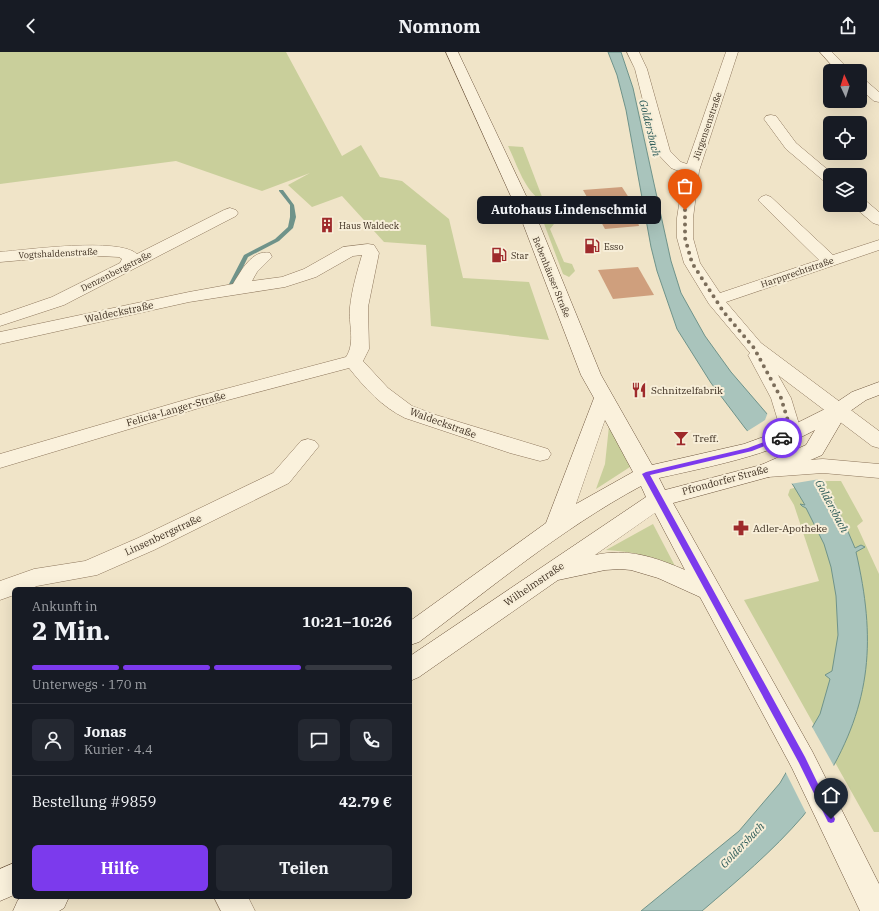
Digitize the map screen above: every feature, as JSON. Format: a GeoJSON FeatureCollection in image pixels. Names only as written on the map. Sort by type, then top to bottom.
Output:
{"type":"FeatureCollection","features":[{"type":"Feature","properties":{"kind":"street","name":"Bebenhäuser Straße"},"geometry":{"type":"LineString","coordinates":[[452,52],[530,221],[591,375],[802,760],[876,911]]}},
{"type":"Feature","properties":{"kind":"street"},"geometry":{"type":"LineString","coordinates":[[633,52],[640,69],[663,152],[676,165],[692,171]]}},
{"type":"Feature","properties":{"kind":"street","name":"Jürgensenstraße"},"geometry":{"type":"LineString","coordinates":[[732,52],[692,171],[685,210],[685,238],[692,263],[715,300],[736,328],[754,348],[879,441]]}},
{"type":"Feature","properties":{"kind":"street"},"geometry":{"type":"LineString","coordinates":[[826,52],[836,64]]}},
{"type":"Feature","properties":{"kind":"street"},"geometry":{"type":"LineString","coordinates":[[867,89],[879,98]]}},
{"type":"Feature","properties":{"kind":"street"},"geometry":{"type":"LineString","coordinates":[[771,119],[791,146],[823,173]]}},
{"type":"Feature","properties":{"kind":"street"},"geometry":{"type":"LineString","coordinates":[[766,200],[829,260]]}},
{"type":"Feature","properties":{"kind":"street"},"geometry":{"type":"LineString","coordinates":[[867,210],[879,220]]}},
{"type":"Feature","properties":{"kind":"street","name":"Denzenbergstraße"},"geometry":{"type":"LineString","coordinates":[[0,321],[58,301],[230,212]]}},
{"type":"Feature","properties":{"kind":"street","name":"Harpprechtstraße"},"geometry":{"type":"LineString","coordinates":[[715,300],[829,260],[879,245]]}},
{"type":"Feature","properties":{"kind":"street","name":"Waldeckstraße"},"geometry":{"type":"LineString","coordinates":[[0,338],[139,307],[238,288],[285,282],[310,273],[349,251],[368,249],[371,253],[359,308],[361,346],[358,356],[353,361],[374,385],[390,401],[399,407],[418,416],[486,439],[540,454]]}},
{"type":"Feature","properties":{"kind":"street","name":"Vogtshaldenstraße"},"geometry":{"type":"LineString","coordinates":[[0,257],[80,250],[119,252],[127,254],[131,258],[127,265]]}},
{"type":"Feature","properties":{"kind":"street"},"geometry":{"type":"LineString","coordinates":[[238,288],[250,270],[264,257]]}},
{"type":"Feature","properties":{"kind":"street","name":"Jürgensenstraße"},"geometry":{"type":"LineString","coordinates":[[754,348],[781,398],[792,434]]}},
{"type":"Feature","properties":{"kind":"street","name":"Felicia-Langer-Straße"},"geometry":{"type":"LineString","coordinates":[[0,461],[202,401],[353,361]]}},
{"type":"Feature","properties":{"kind":"street"},"geometry":{"type":"LineString","coordinates":[[412,634],[556,527],[603,497],[646,474],[749,450],[792,434],[838,410],[859,396],[879,388]]}},
{"type":"Feature","properties":{"kind":"street"},"geometry":{"type":"LineString","coordinates":[[556,527],[603,398]]}},
{"type":"Feature","properties":{"kind":"street"},"geometry":{"type":"LineString","coordinates":[[781,398],[798,404],[813,404],[838,410]]}},
{"type":"Feature","properties":{"kind":"street"},"geometry":{"type":"LineString","coordinates":[[819,458],[838,410]]}},
{"type":"Feature","properties":{"kind":"street","name":"Linsenbergstraße"},"geometry":{"type":"LineString","coordinates":[[0,591],[34,578],[89,569],[146,544],[281,478],[308,446]]}},
{"type":"Feature","properties":{"kind":"street","name":"Pfrondorfer Straße"},"geometry":{"type":"LineString","coordinates":[[659,498],[819,458],[879,471]]}},
{"type":"Feature","properties":{"kind":"street","name":"Wilhelmstraße"},"geometry":{"type":"LineString","coordinates":[[412,669],[659,498]]}},
{"type":"Feature","properties":{"kind":"street"},"geometry":{"type":"LineString","coordinates":[[549,574],[602,562],[621,560],[638,563],[660,570],[710,591]]}},
{"type":"Feature","properties":{"kind":"street"},"geometry":{"type":"LineString","coordinates":[[0,886],[12,879]]}},
{"type":"Feature","properties":{"kind":"street"},"geometry":{"type":"LineString","coordinates":[[30,911],[50,899]]}},
{"type":"Feature","properties":{"kind":"street"},"geometry":{"type":"LineString","coordinates":[[231,899],[239,911]]}},
{"type":"Feature","properties":{"kind":"green space"},"geometry":{"type":"Polygon","coordinates":[[[0,52],[286,52],[342,156],[361,145],[380,177],[402,181],[449,219],[463,278],[529,282],[549,340],[431,326],[426,245],[384,242],[342,196],[312,207],[288,185],[310,173],[262,191],[176,161],[0,184],[0,52]]]}},
{"type":"Feature","properties":{"kind":"green space"},"geometry":{"type":"Polygon","coordinates":[[[508,146],[523,147],[544,202],[537,198],[527,185],[508,146]]]}},
{"type":"Feature","properties":{"kind":"green space"},"geometry":{"type":"Polygon","coordinates":[[[545,211],[549,214],[554,224],[550,229],[564,262],[572,264],[575,271],[569,277],[563,274],[540,213],[545,211]]]}},
{"type":"Feature","properties":{"kind":"green space"},"geometry":{"type":"Polygon","coordinates":[[[609,426],[630,467],[596,489],[605,464],[609,426]]]}},
{"type":"Feature","properties":{"kind":"green space"},"geometry":{"type":"Polygon","coordinates":[[[822,481],[841,481],[863,521],[857,526],[879,574],[879,832],[874,832],[744,600],[819,581],[794,505],[788,495],[790,489],[822,481]]]}},
{"type":"Feature","properties":{"kind":"green space"},"geometry":{"type":"Polygon","coordinates":[[[653,524],[675,566],[658,559],[642,555],[606,550],[653,524]]]}},
{"type":"Feature","properties":{"kind":"water","name":"Goldersbach"},"geometry":{"type":"Polygon","coordinates":[[[608,52],[621,52],[633,88],[671,261],[681,293],[705,336],[731,372],[768,415],[831,497],[855,548],[861,545],[865,547],[856,552],[866,613],[866,669],[861,696],[853,723],[841,751],[815,798],[803,816],[767,854],[702,911],[641,911],[739,831],[780,783],[820,714],[830,679],[825,675],[832,671],[838,635],[836,596],[831,567],[824,544],[806,508],[800,504],[805,505],[793,485],[745,428],[711,383],[677,329],[657,271],[651,247],[626,110],[617,75],[608,52]]]}},
{"type":"Feature","properties":{"kind":"pier"},"geometry":{"type":"Polygon","coordinates":[[[768,412],[820,479],[790,484],[746,432],[765,420],[768,412]]]}},
{"type":"Feature","properties":{"kind":"pier"},"geometry":{"type":"Polygon","coordinates":[[[811,725],[835,768],[807,815],[785,771],[811,725]]]}},
{"type":"Feature","properties":{"kind":"building"},"geometry":{"type":"Polygon","coordinates":[[[622,187],[633,204],[639,226],[605,229],[583,190],[622,187]]]}},
{"type":"Feature","properties":{"kind":"building"},"geometry":{"type":"Polygon","coordinates":[[[638,267],[654,295],[613,299],[598,270],[638,267]]]}},
{"type":"Feature","properties":{"kind":"waterway"},"geometry":{"type":"LineString","coordinates":[[232,284],[246,256],[277,240],[290,228],[293,217],[292,205],[281,191]]}},
{"type":"Feature","properties":{"kind":"way so far"},"geometry":{"type":"LineString","coordinates":[[685,210],[685,238],[692,263],[723,311],[754,348],[781,398],[792,434],[782,438]]}},
{"type":"Feature","properties":{"kind":"place","name":"Autohaus Lindenschmid"},"geometry":{"type":"Point","coordinates":[685,210]}},
{"type":"Feature","properties":{"kind":"place","name":"Haus Waldeck"},"geometry":{"type":"Point","coordinates":[327,225]}},
{"type":"Feature","properties":{"kind":"place","name":"Esso"},"geometry":{"type":"Point","coordinates":[592,246]}},
{"type":"Feature","properties":{"kind":"place","name":"Star"},"geometry":{"type":"Point","coordinates":[499,255]}},
{"type":"Feature","properties":{"kind":"place","name":"Schnitzelfabrik"},"geometry":{"type":"Point","coordinates":[639,390]}},
{"type":"Feature","properties":{"kind":"place","name":"Treff."},"geometry":{"type":"Point","coordinates":[681,438]}},
{"type":"Feature","properties":{"kind":"place","name":"Adler-Apotheke"},"geometry":{"type":"Point","coordinates":[741,528]}},
{"type":"Feature","properties":{"kind":"route"},"geometry":{"type":"LineString","coordinates":[[782,438],[749,450],[690,465],[646,474],[802,760],[831,819]]}}]}
